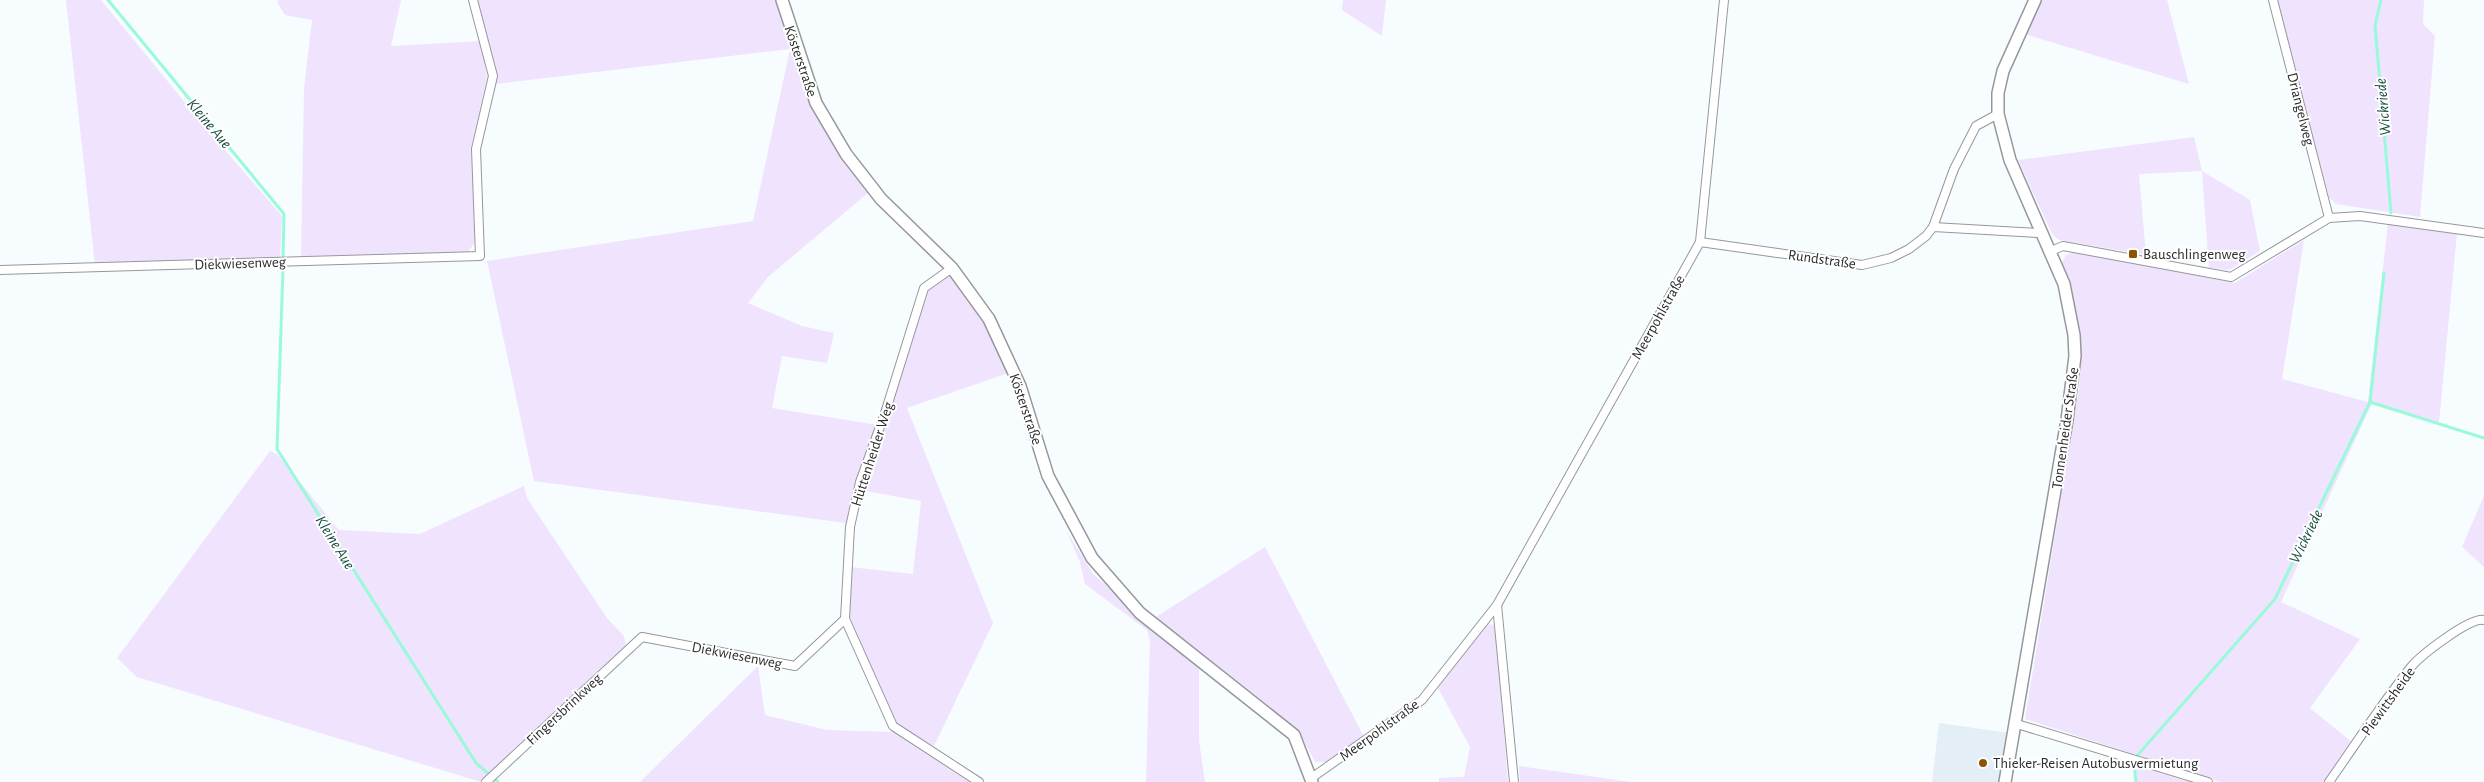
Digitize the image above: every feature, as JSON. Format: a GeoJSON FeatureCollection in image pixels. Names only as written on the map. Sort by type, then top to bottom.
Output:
{"type":"FeatureCollection","features":[{"type":"Feature","properties":{"kind":"main road","name":"Kösterstraße"},"geometry":{"type":"LineString","coordinates":[[782,0],[816,103],[846,154],[881,199],[952,268],[989,319],[1020,386],[1048,476],[1092,558],[1140,612],[1294,735],[1311,780]]}},
{"type":"Feature","properties":{"kind":"main road","name":"Tonnenheider Straße"},"geometry":{"type":"LineString","coordinates":[[2006,782],[2073,387],[2074,342],[2064,284],[2010,160],[1998,114],[1998,93],[2003,71],[2035,0]]}},
{"type":"Feature","properties":{"kind":"street","name":"Diekwiesenweg"},"geometry":{"type":"LineString","coordinates":[[0,270],[480,256],[476,149],[493,76],[474,0]]}},
{"type":"Feature","properties":{"kind":"street","name":"Meerpohlstraße"},"geometry":{"type":"LineString","coordinates":[[1311,780],[1422,700],[1497,605],[1700,242],[1724,0]]}},
{"type":"Feature","properties":{"kind":"street","name":"Driangelweg"},"geometry":{"type":"LineString","coordinates":[[2273,0],[2329,218]]}},
{"type":"Feature","properties":{"kind":"street","name":"Rundstraße"},"geometry":{"type":"LineString","coordinates":[[1700,242],[1862,265],[1891,258],[1909,249],[1926,236],[1933,227],[1954,169],[1976,126],[1998,114]]}},
{"type":"Feature","properties":{"kind":"street"},"geometry":{"type":"LineString","coordinates":[[2051,251],[2064,246],[2232,277],[2329,218],[2360,216],[2484,233]]}},
{"type":"Feature","properties":{"kind":"street"},"geometry":{"type":"LineString","coordinates":[[1933,227],[2038,233],[2042,231]]}},
{"type":"Feature","properties":{"kind":"street","name":"Hüttenheider Weg"},"geometry":{"type":"LineString","coordinates":[[952,268],[924,288],[886,410],[860,482],[850,527],[845,619],[893,726],[979,782]]}},
{"type":"Feature","properties":{"kind":"street"},"geometry":{"type":"LineString","coordinates":[[1497,605],[1514,782]]}},
{"type":"Feature","properties":{"kind":"street","name":"Diekwiesenweg"},"geometry":{"type":"LineString","coordinates":[[642,637],[795,666],[845,619]]}},
{"type":"Feature","properties":{"kind":"street","name":"Piewittsheide"},"geometry":{"type":"LineString","coordinates":[[2329,782],[2413,665],[2464,626],[2480,619],[2484,620]]}},
{"type":"Feature","properties":{"kind":"street","name":"Fingersbrinkweg"},"geometry":{"type":"LineString","coordinates":[[490,778],[642,637]]}},
{"type":"Feature","properties":{"kind":"street"},"geometry":{"type":"LineString","coordinates":[[2017,724],[2208,782]]}},
{"type":"Feature","properties":{"kind":"shaded area"},"geometry":{"type":"Polygon","coordinates":[[[66,0],[101,0],[206,128],[282,216],[280,259],[95,265],[66,0]]]}},
{"type":"Feature","properties":{"kind":"shaded area"},"geometry":{"type":"Polygon","coordinates":[[[279,0],[401,0],[391,46],[481,41],[487,78],[471,147],[477,239],[468,252],[301,258],[304,88],[312,20],[285,15],[277,2],[279,0]]]}},
{"type":"Feature","properties":{"kind":"shaded area"},"geometry":{"type":"Polygon","coordinates":[[[477,0],[778,0],[790,48],[812,102],[869,192],[768,277],[748,303],[802,326],[834,333],[827,363],[782,356],[772,408],[878,425],[856,480],[846,523],[534,481],[487,261],[753,221],[790,49],[495,84],[477,0]]]}},
{"type":"Feature","properties":{"kind":"shaded area"},"geometry":{"type":"Polygon","coordinates":[[[1343,0],[1386,0],[1382,36],[1342,10],[1343,0]]]}},
{"type":"Feature","properties":{"kind":"shaded area"},"geometry":{"type":"Polygon","coordinates":[[[2040,0],[2167,0],[2189,84],[2025,34],[2040,0]]]}},
{"type":"Feature","properties":{"kind":"shaded area"},"geometry":{"type":"Polygon","coordinates":[[[2275,0],[2424,0],[2423,24],[2435,36],[2420,217],[2336,204],[2329,197],[2275,0]]]}},
{"type":"Feature","properties":{"kind":"shaded area"},"geometry":{"type":"Polygon","coordinates":[[[2194,137],[2202,171],[2139,174],[2146,255],[2059,240],[2052,234],[2018,160],[2194,137]]]}},
{"type":"Feature","properties":{"kind":"shaded area"},"geometry":{"type":"Polygon","coordinates":[[[2202,171],[2250,200],[2260,251],[2229,270],[2209,268],[2202,171]]]}},
{"type":"Feature","properties":{"kind":"shaded area"},"geometry":{"type":"Polygon","coordinates":[[[2388,223],[2457,233],[2439,423],[2372,403],[2281,602],[2360,639],[2310,708],[2353,743],[2326,782],[2221,782],[2025,719],[2079,388],[2080,356],[2078,325],[2067,280],[2061,265],[2066,255],[2075,252],[2235,283],[2304,240],[2282,379],[2368,402],[2388,223]]]}},
{"type":"Feature","properties":{"kind":"shaded area"},"geometry":{"type":"Polygon","coordinates":[[[952,272],[987,320],[1011,372],[907,408],[993,623],[934,746],[896,724],[850,619],[850,567],[913,574],[921,501],[860,490],[926,289],[952,272]]]}},
{"type":"Feature","properties":{"kind":"shaded area"},"geometry":{"type":"Polygon","coordinates":[[[270,451],[277,454],[339,530],[420,534],[524,486],[527,498],[607,618],[624,636],[626,645],[481,782],[137,677],[117,658],[270,451]]]}},
{"type":"Feature","properties":{"kind":"shaded area"},"geometry":{"type":"Polygon","coordinates":[[[2484,496],[2484,567],[2462,547],[2484,496]]]}},
{"type":"Feature","properties":{"kind":"shaded area"},"geometry":{"type":"Polygon","coordinates":[[[1067,532],[1093,574],[1199,665],[1199,741],[1205,782],[1146,782],[1150,640],[1147,630],[1085,584],[1080,562],[1067,532]]]}},
{"type":"Feature","properties":{"kind":"shaded area"},"geometry":{"type":"Polygon","coordinates":[[[1265,547],[1364,737],[1327,762],[1315,762],[1299,731],[1156,617],[1265,547]]]}},
{"type":"Feature","properties":{"kind":"shaded area"},"geometry":{"type":"Polygon","coordinates":[[[1487,624],[1495,625],[1508,782],[1439,782],[1439,778],[1464,777],[1470,747],[1438,688],[1487,624]]]}},
{"type":"Feature","properties":{"kind":"shaded area"},"geometry":{"type":"Polygon","coordinates":[[[758,666],[765,715],[827,730],[894,732],[972,782],[640,782],[758,666]]]}},
{"type":"Feature","properties":{"kind":"shaded area"},"geometry":{"type":"Polygon","coordinates":[[[1939,723],[2010,733],[2001,782],[1932,782],[1939,723]]]}},
{"type":"Feature","properties":{"kind":"shaded area"},"geometry":{"type":"Polygon","coordinates":[[[2134,765],[2190,782],[2136,782],[2134,765]]]}},
{"type":"Feature","properties":{"kind":"shaded area"},"geometry":{"type":"Polygon","coordinates":[[[1519,766],[1631,782],[1520,782],[1519,766]]]}},
{"type":"Feature","properties":{"kind":"waterway","name":"Kleine Aue"},"geometry":{"type":"LineString","coordinates":[[108,0],[284,214],[283,257]]}},
{"type":"Feature","properties":{"kind":"waterway","name":"Wickriede"},"geometry":{"type":"LineString","coordinates":[[2381,0],[2375,25],[2391,213]]}},
{"type":"Feature","properties":{"kind":"waterway","name":"Kleine Aue"},"geometry":{"type":"LineString","coordinates":[[283,268],[277,449],[476,763],[498,782]]}},
{"type":"Feature","properties":{"kind":"waterway","name":"Wickriede"},"geometry":{"type":"LineString","coordinates":[[2136,757],[2275,599],[2370,402],[2384,273]]}},
{"type":"Feature","properties":{"kind":"waterway"},"geometry":{"type":"LineString","coordinates":[[2370,402],[2484,438]]}},
{"type":"Feature","properties":{"kind":"waterway","name":"Wickriede"},"geometry":{"type":"LineString","coordinates":[[2134,765],[2136,782]]}},
{"type":"Feature","properties":{"kind":"place","name":"Bauschlingenweg"},"geometry":{"type":"Point","coordinates":[2133,254]}},
{"type":"Feature","properties":{"kind":"place","name":"Thieker-Reisen Autobusvermietung"},"geometry":{"type":"Point","coordinates":[1983,763]}}]}
